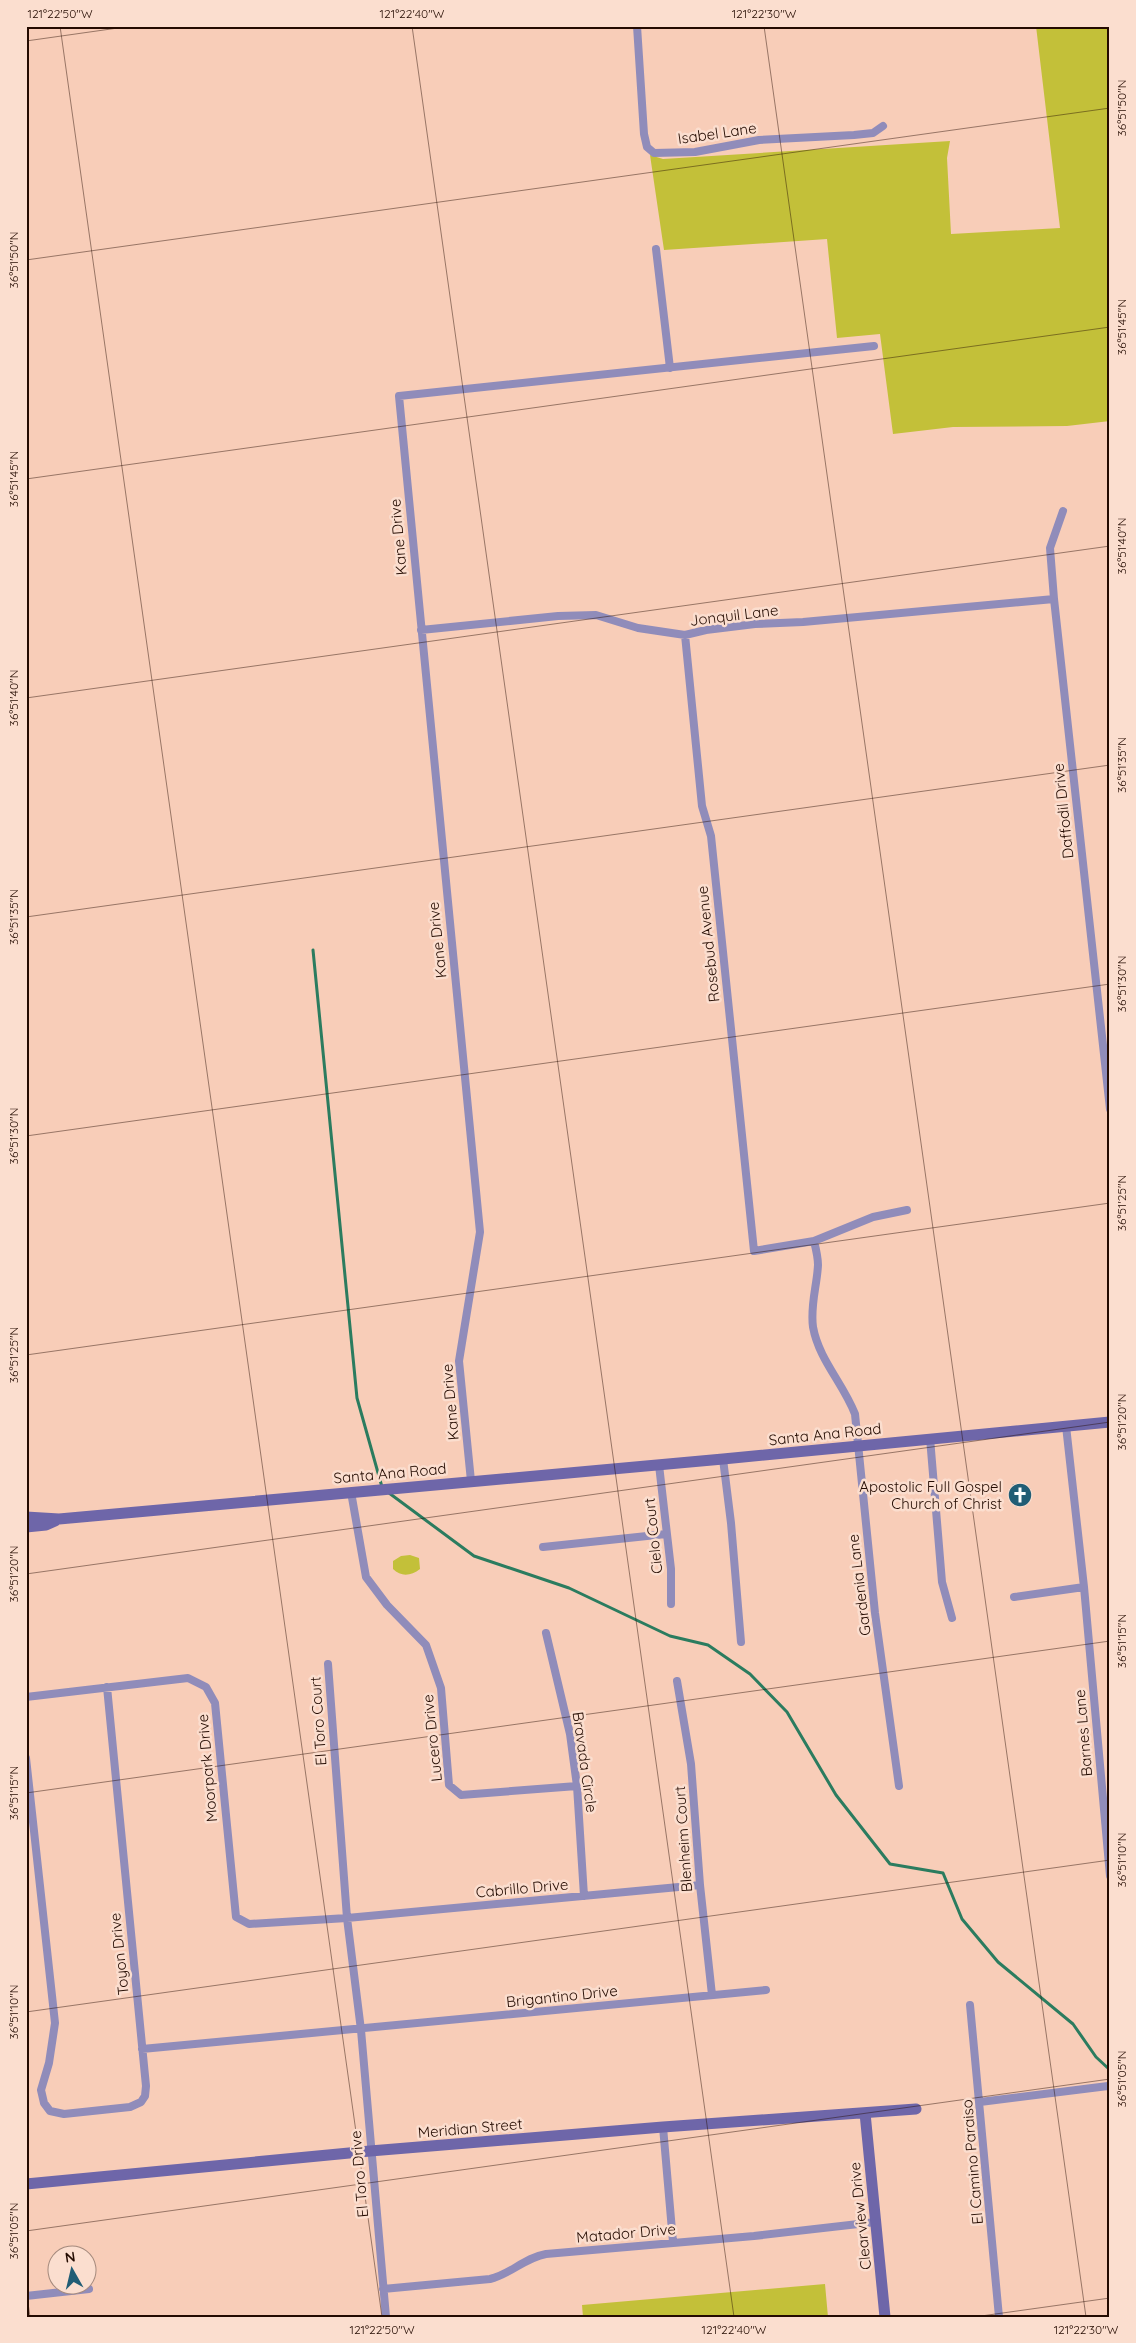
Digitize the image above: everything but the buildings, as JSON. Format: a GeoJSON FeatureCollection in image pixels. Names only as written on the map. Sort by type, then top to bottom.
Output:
{"type":"FeatureCollection","features":[{"type":"Feature","properties":{"kind":"street","name":"Isabel Lane"},"geometry":{"type":"LineString","coordinates":[[637,26],[644,134],[647,147],[654,153],[695,152],[759,140],[854,135],[873,132],[883,126]]}},
{"type":"Feature","properties":{"kind":"street"},"geometry":{"type":"LineString","coordinates":[[656,249],[670,368],[874,346]]}},
{"type":"Feature","properties":{"kind":"street","name":"Kane Drive"},"geometry":{"type":"LineString","coordinates":[[471,1481],[459,1361],[480,1232],[399,396],[670,368]]}},
{"type":"Feature","properties":{"kind":"street","name":"Daffodil Drive"},"geometry":{"type":"LineString","coordinates":[[1063,511],[1050,548],[1054,599],[1110,1109]]}},
{"type":"Feature","properties":{"kind":"street","name":"Jonquil Lane"},"geometry":{"type":"LineString","coordinates":[[421,630],[558,616],[596,615],[638,628],[685,635],[706,630],[755,624],[803,622],[1054,599]]}},
{"type":"Feature","properties":{"kind":"street","name":"Rosebud Avenue"},"geometry":{"type":"LineString","coordinates":[[685,635],[702,806],[711,836],[754,1251],[814,1242]]}},
{"type":"Feature","properties":{"kind":"street"},"geometry":{"type":"LineString","coordinates":[[814,1242],[873,1217],[907,1210]]}},
{"type":"Feature","properties":{"kind":"street","name":"Gardenia Lane"},"geometry":{"type":"LineString","coordinates":[[814,1242],[818,1263],[812,1308],[813,1326],[819,1350],[849,1399],[855,1414],[875,1613],[899,1786]]}},
{"type":"Feature","properties":{"kind":"street","name":"Santa Ana Road"},"geometry":{"type":"LineString","coordinates":[[26,1517],[59,1519],[1110,1422]]}},
{"type":"Feature","properties":{"kind":"street","name":"Barnes Lane"},"geometry":{"type":"LineString","coordinates":[[1066,1426],[1084,1587],[1110,1876]]}},
{"type":"Feature","properties":{"kind":"street"},"geometry":{"type":"LineString","coordinates":[[930,1438],[942,1582],[952,1618]]}},
{"type":"Feature","properties":{"kind":"street"},"geometry":{"type":"LineString","coordinates":[[723,1459],[731,1523],[741,1642]]}},
{"type":"Feature","properties":{"kind":"street","name":"Cielo Court"},"geometry":{"type":"LineString","coordinates":[[659,1465],[671,1569],[671,1604]]}},
{"type":"Feature","properties":{"kind":"street","name":"Lucero Drive"},"geometry":{"type":"LineString","coordinates":[[351,1492],[366,1577],[387,1605],[426,1645],[441,1688],[449,1785],[460,1795],[577,1786]]}},
{"type":"Feature","properties":{"kind":"street","name":"Santa Ana Road"},"geometry":{"type":"LineString","coordinates":[[26,1527],[46,1525],[59,1519]]}},
{"type":"Feature","properties":{"kind":"street"},"geometry":{"type":"LineString","coordinates":[[543,1547],[666,1534]]}},
{"type":"Feature","properties":{"kind":"street"},"geometry":{"type":"LineString","coordinates":[[1014,1597],[1084,1587]]}},
{"type":"Feature","properties":{"kind":"street","name":"Bravada Circle"},"geometry":{"type":"LineString","coordinates":[[546,1634],[570,1734],[577,1786],[584,1896]]}},
{"type":"Feature","properties":{"kind":"street","name":"El Toro Court"},"geometry":{"type":"LineString","coordinates":[[328,1664],[347,1918]]}},
{"type":"Feature","properties":{"kind":"street","name":"Moorpark Drive"},"geometry":{"type":"LineString","coordinates":[[26,1697],[188,1678],[206,1687],[215,1703],[236,1917],[249,1924],[347,1918]]}},
{"type":"Feature","properties":{"kind":"street","name":"Blenheim Court"},"geometry":{"type":"LineString","coordinates":[[677,1681],[691,1764],[700,1885],[712,1996]]}},
{"type":"Feature","properties":{"kind":"street","name":"Toyon Drive"},"geometry":{"type":"LineString","coordinates":[[29,1817],[55,2023],[49,2063],[42,2090],[44,2103],[50,2111],[64,2114],[130,2107],[141,2102],[146,2096],[107,1687]]}},
{"type":"Feature","properties":{"kind":"street"},"geometry":{"type":"LineString","coordinates":[[26,1758],[29,1817]]}},
{"type":"Feature","properties":{"kind":"street","name":"Cabrillo Drive"},"geometry":{"type":"LineString","coordinates":[[347,1918],[700,1885]]}},
{"type":"Feature","properties":{"kind":"street"},"geometry":{"type":"LineString","coordinates":[[347,1918],[361,2030]]}},
{"type":"Feature","properties":{"kind":"street","name":"Brigantino Drive"},"geometry":{"type":"LineString","coordinates":[[142,2049],[361,2030],[766,1990]]}},
{"type":"Feature","properties":{"kind":"street","name":"El Camino Paraiso"},"geometry":{"type":"LineString","coordinates":[[970,2005],[999,2317]]}},
{"type":"Feature","properties":{"kind":"street","name":"El Toro Drive"},"geometry":{"type":"LineString","coordinates":[[361,2030],[370,2151],[386,2317]]}},
{"type":"Feature","properties":{"kind":"street"},"geometry":{"type":"LineString","coordinates":[[980,2102],[1108,2088]]}},
{"type":"Feature","properties":{"kind":"street","name":"Meridian Street"},"geometry":{"type":"LineString","coordinates":[[26,2184],[370,2151],[916,2109]]}},
{"type":"Feature","properties":{"kind":"street","name":"Clearview Drive"},"geometry":{"type":"LineString","coordinates":[[865,2113],[885,2317]]}},
{"type":"Feature","properties":{"kind":"street"},"geometry":{"type":"LineString","coordinates":[[663,2127],[674,2242]]}},
{"type":"Feature","properties":{"kind":"street","name":"Matador Drive"},"geometry":{"type":"LineString","coordinates":[[383,2289],[490,2279],[505,2275],[527,2259],[546,2254],[876,2222]]}},
{"type":"Feature","properties":{"kind":"street"},"geometry":{"type":"LineString","coordinates":[[26,2296],[48,2294]]}},
{"type":"Feature","properties":{"kind":"shaded area"},"geometry":{"type":"Polygon","coordinates":[[[1036,26],[1110,26],[1110,421],[1067,426],[953,427],[893,434],[880,334],[837,338],[827,239],[664,250],[650,155],[663,159],[950,141],[947,158],[951,234],[1060,228],[1036,26]]]}},
{"type":"Feature","properties":{"kind":"shaded area"},"geometry":{"type":"Polygon","coordinates":[[[410,1555],[419,1558],[420,1569],[406,1575],[393,1569],[393,1561],[401,1556],[410,1555]]]}},
{"type":"Feature","properties":{"kind":"shaded area"},"geometry":{"type":"Polygon","coordinates":[[[825,2284],[828,2317],[583,2317],[582,2305],[825,2284]]]}},
{"type":"Feature","properties":{"kind":"waterway"},"geometry":{"type":"LineString","coordinates":[[313,950],[357,1398],[382,1487]]}},
{"type":"Feature","properties":{"kind":"waterway"},"geometry":{"type":"LineString","coordinates":[[389,1493],[474,1556],[569,1588],[670,1636],[708,1645],[750,1674],[787,1712],[836,1795],[890,1864],[943,1873],[962,1919],[998,1962],[1073,2024],[1096,2057],[1110,2070]]}},
{"type":"Feature","properties":{"kind":"place","name":"Apostolic Full Gospel Church of Christ"},"geometry":{"type":"Point","coordinates":[1020,1495]}}]}
